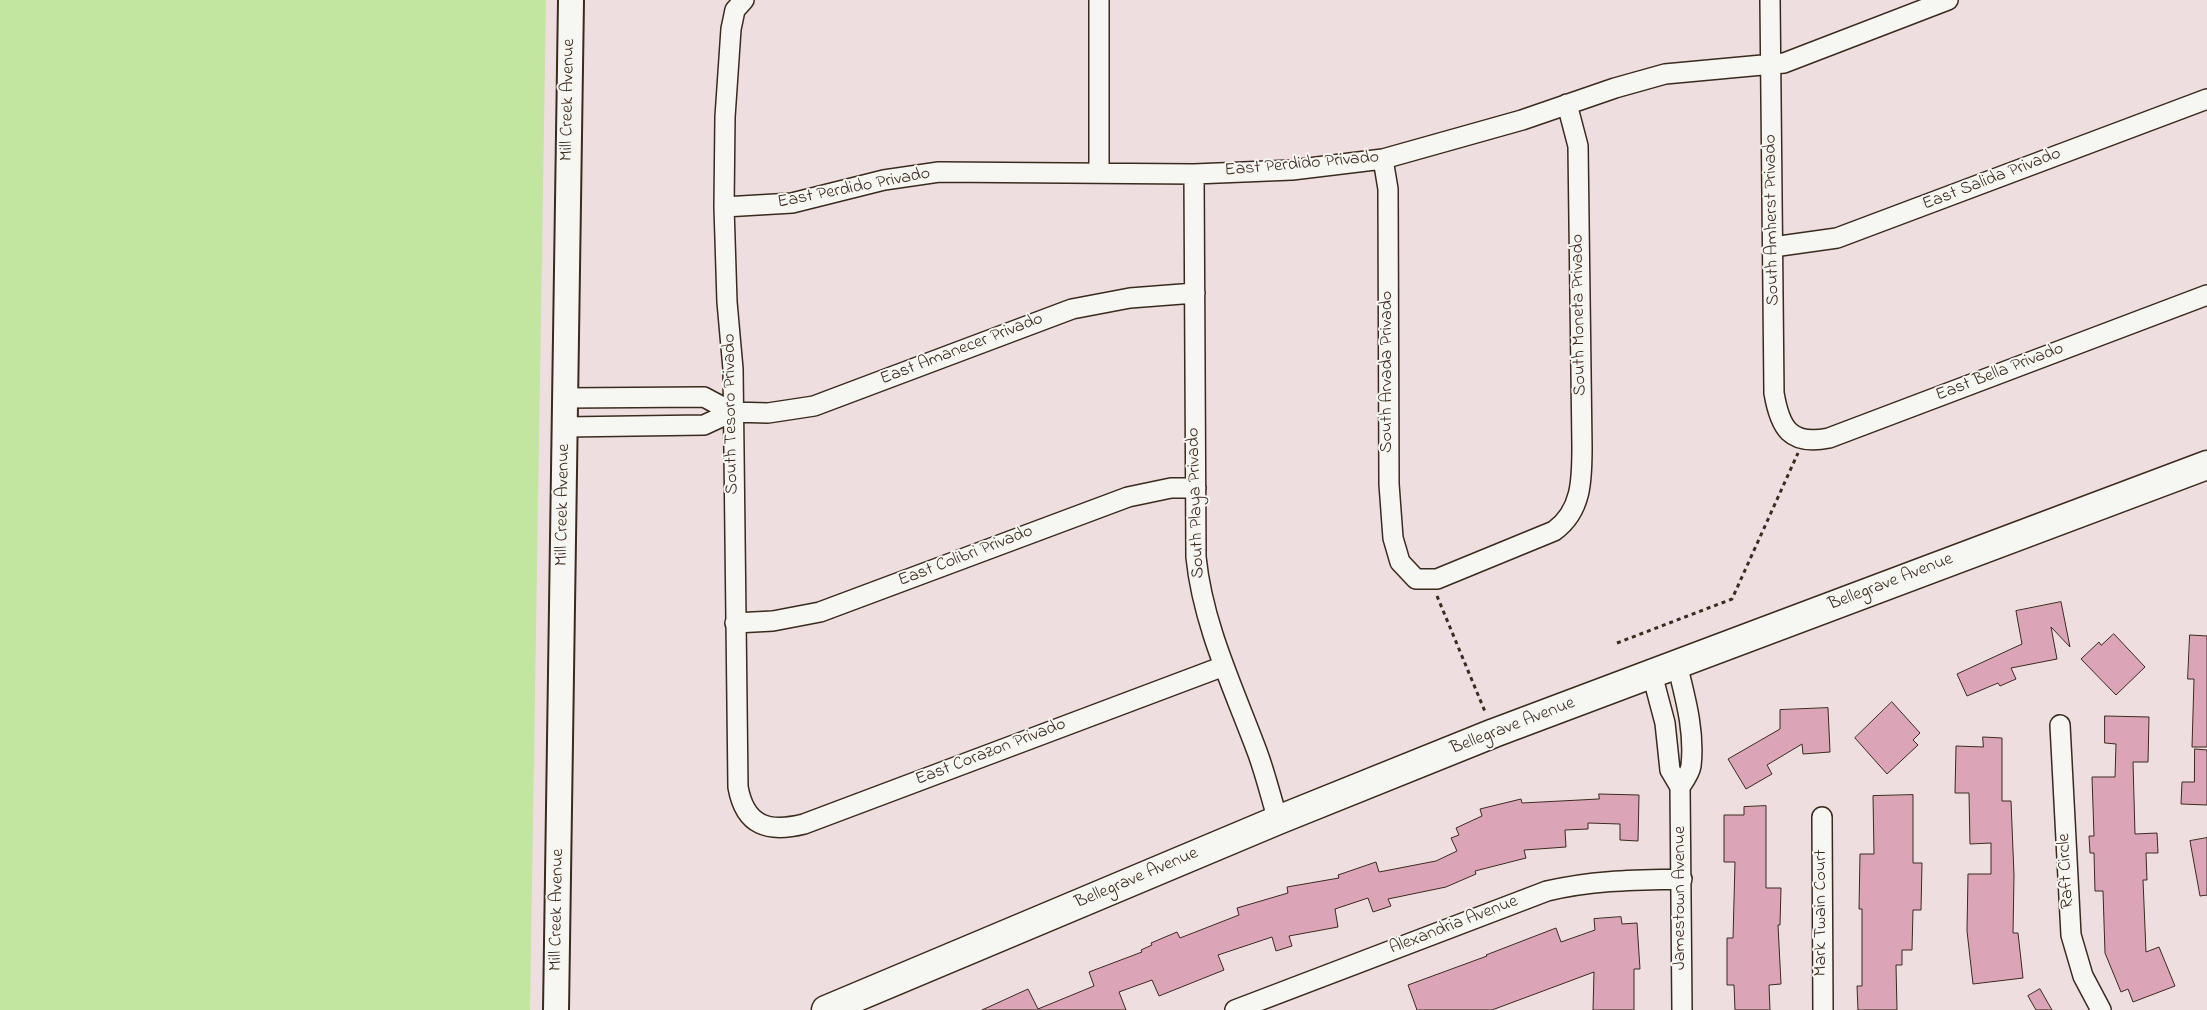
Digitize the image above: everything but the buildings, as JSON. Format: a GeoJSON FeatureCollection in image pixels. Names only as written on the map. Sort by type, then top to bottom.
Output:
{"type":"FeatureCollection","features":[{"type":"Feature","properties":{"kind":"main road","name":"Bellegrave Avenue"},"geometry":{"type":"LineString","coordinates":[[826,1010],[1278,820],[1494,733],[2207,465]]}},
{"type":"Feature","properties":{"kind":"street","name":"Mill Creek Avenue"},"geometry":{"type":"LineString","coordinates":[[556,1010],[571,0]]}},
{"type":"Feature","properties":{"kind":"street"},"geometry":{"type":"LineString","coordinates":[[1098,173],[1099,0]]}},
{"type":"Feature","properties":{"kind":"street","name":"South Amherst Privado"},"geometry":{"type":"LineString","coordinates":[[1770,0],[1774,394],[1779,417],[1784,428],[1798,437]]}},
{"type":"Feature","properties":{"kind":"street","name":"East Perdido Privado"},"geometry":{"type":"LineString","coordinates":[[724,207],[792,203],[884,180],[940,172],[1194,174],[1292,170],[1383,158],[1466,137],[1665,74],[1771,65],[1800,58],[1948,0]]}},
{"type":"Feature","properties":{"kind":"street","name":"South Tesoro Privado"},"geometry":{"type":"LineString","coordinates":[[743,1],[735,10],[730,38],[724,207],[727,302],[732,345],[738,787],[744,807],[757,823]]}},
{"type":"Feature","properties":{"kind":"street","name":"East Salida Privado"},"geometry":{"type":"LineString","coordinates":[[1773,247],[1837,238],[2207,99]]}},
{"type":"Feature","properties":{"kind":"street","name":"South Moneta Privado"},"geometry":{"type":"LineString","coordinates":[[1423,579],[1448,576],[1539,538],[1565,523],[1574,509],[1580,491],[1582,470],[1578,146],[1567,104]]}},
{"type":"Feature","properties":{"kind":"street","name":"South Arvada Privado"},"geometry":{"type":"LineString","coordinates":[[1383,158],[1388,189],[1390,511],[1396,551],[1407,571],[1423,579]]}},
{"type":"Feature","properties":{"kind":"street","name":"South Playa Privado"},"geometry":{"type":"LineString","coordinates":[[1194,174],[1198,580],[1205,609],[1258,756],[1278,820]]}},
{"type":"Feature","properties":{"kind":"street","name":"East Amanecer Privado"},"geometry":{"type":"LineString","coordinates":[[565,427],[704,425],[732,412],[768,413],[814,406],[1072,309],[1130,298],[1194,293]]}},
{"type":"Feature","properties":{"kind":"street","name":"East Bella Privado"},"geometry":{"type":"LineString","coordinates":[[1798,437],[1829,438],[2207,295]]}},
{"type":"Feature","properties":{"kind":"street","name":"East Amanecer Privado"},"geometry":{"type":"LineString","coordinates":[[565,398],[704,397],[732,412]]}},
{"type":"Feature","properties":{"kind":"street","name":"East Colibri Privado"},"geometry":{"type":"LineString","coordinates":[[735,623],[773,621],[820,612],[1128,497],[1171,488],[1196,488]]}},
{"type":"Feature","properties":{"kind":"street","name":"Jamestown Avenue"},"geometry":{"type":"LineString","coordinates":[[1677,664],[1690,713],[1691,768],[1680,787]]}},
{"type":"Feature","properties":{"kind":"street","name":"East Corazon Privado"},"geometry":{"type":"LineString","coordinates":[[757,823],[780,828],[804,824],[1224,666]]}},
{"type":"Feature","properties":{"kind":"street","name":"Jamestown Avenue"},"geometry":{"type":"LineString","coordinates":[[1652,674],[1665,722],[1670,770],[1680,787],[1682,1010]]}},
{"type":"Feature","properties":{"kind":"street","name":"Raft Circle"},"geometry":{"type":"LineString","coordinates":[[2060,725],[2071,936],[2083,976],[2102,1010]]}},
{"type":"Feature","properties":{"kind":"street","name":"Mark Twain Court"},"geometry":{"type":"LineString","coordinates":[[1822,817],[1823,1010]]}},
{"type":"Feature","properties":{"kind":"street","name":"Alexandria Avenue"},"geometry":{"type":"LineString","coordinates":[[1235,1010],[1547,892],[1579,884],[1612,880],[1682,879]]}},
{"type":"Feature","properties":{"kind":"path"},"geometry":{"type":"LineString","coordinates":[[1617,643],[1732,599],[1798,437]]}},
{"type":"Feature","properties":{"kind":"path"},"geometry":{"type":"LineString","coordinates":[[1423,579],[1494,733]]}},
{"type":"Feature","properties":{"kind":"green space"},"geometry":{"type":"Polygon","coordinates":[[[0,0],[546,0],[530,1010],[0,1010],[0,0]]]}}]}
